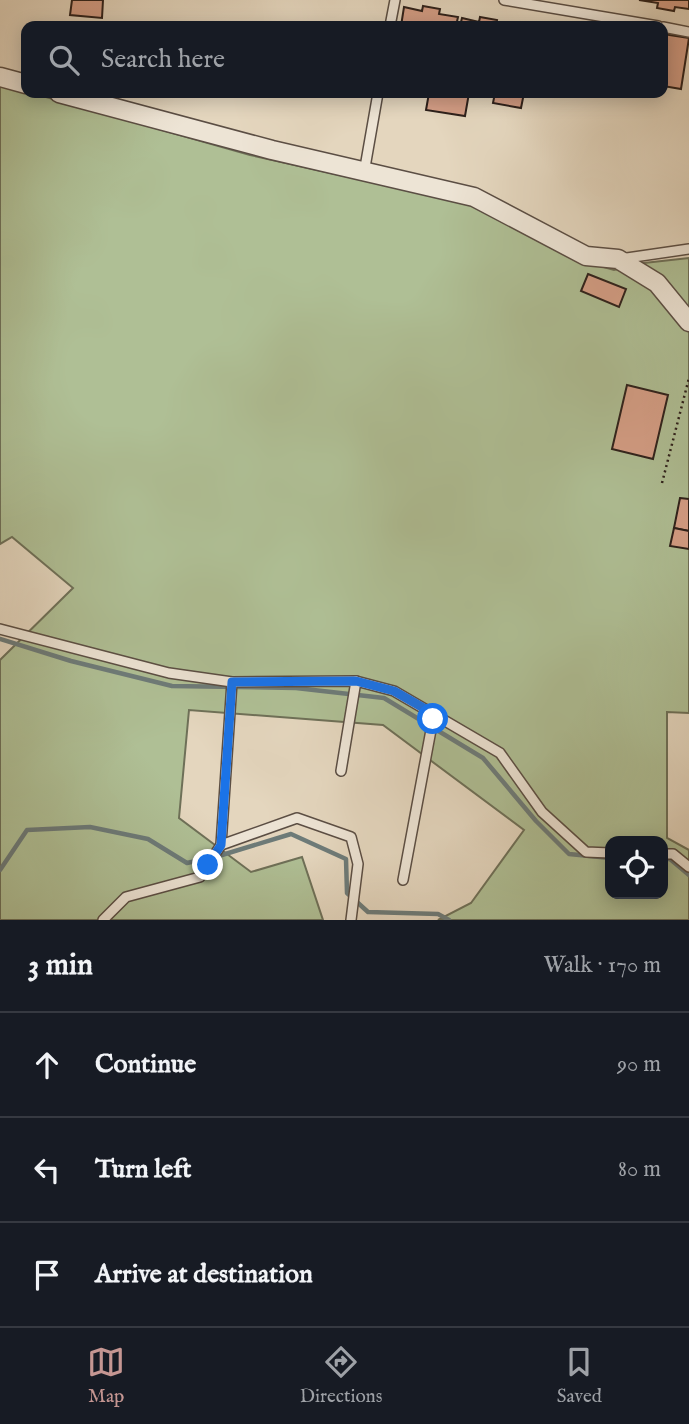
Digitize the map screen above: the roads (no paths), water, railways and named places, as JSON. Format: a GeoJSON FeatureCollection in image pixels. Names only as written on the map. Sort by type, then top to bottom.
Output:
{"type":"FeatureCollection","features":[{"type":"Feature","properties":{"kind":"street"},"geometry":{"type":"LineString","coordinates":[[0,77],[21,83]]}},
{"type":"Feature","properties":{"kind":"street"},"geometry":{"type":"LineString","coordinates":[[78,98],[364,173],[474,197],[586,256],[618,259],[657,283],[689,322]]}},
{"type":"Feature","properties":{"kind":"lane"},"geometry":{"type":"LineString","coordinates":[[391,21],[395,0]]}},
{"type":"Feature","properties":{"kind":"lane"},"geometry":{"type":"LineString","coordinates":[[504,0],[625,21]]}},
{"type":"Feature","properties":{"kind":"lane"},"geometry":{"type":"LineString","coordinates":[[668,28],[689,32]]}},
{"type":"Feature","properties":{"kind":"lane"},"geometry":{"type":"LineString","coordinates":[[364,173],[377,98]]}},
{"type":"Feature","properties":{"kind":"lane"},"geometry":{"type":"LineString","coordinates":[[618,259],[689,249]]}},
{"type":"Feature","properties":{"kind":"lane"},"geometry":{"type":"LineString","coordinates":[[0,629],[169,673],[232,682],[356,684],[394,691],[433,717],[500,753],[542,812],[586,852],[605,853]]}},
{"type":"Feature","properties":{"kind":"lane"},"geometry":{"type":"LineString","coordinates":[[103,920],[127,897],[200,877],[219,847],[232,682]]}},
{"type":"Feature","properties":{"kind":"lane"},"geometry":{"type":"LineString","coordinates":[[341,771],[356,684]]}},
{"type":"Feature","properties":{"kind":"lane"},"geometry":{"type":"LineString","coordinates":[[403,880],[433,717]]}},
{"type":"Feature","properties":{"kind":"lane"},"geometry":{"type":"LineString","coordinates":[[219,847],[297,818],[351,837],[358,864],[351,920]]}},
{"type":"Feature","properties":{"kind":"lane"},"geometry":{"type":"LineString","coordinates":[[668,854],[673,855],[689,867]]}},
{"type":"Feature","properties":{"kind":"waterway"},"geometry":{"type":"LineString","coordinates":[[0,639],[71,661],[172,686],[296,688],[384,698],[483,758],[536,821],[569,854],[605,858]]}},
{"type":"Feature","properties":{"kind":"waterway"},"geometry":{"type":"LineString","coordinates":[[0,870],[27,830],[90,827],[148,839],[187,863],[291,834],[346,859],[347,893],[368,912],[438,914],[449,920]]}},
{"type":"Feature","properties":{"kind":"waterway"},"geometry":{"type":"LineString","coordinates":[[668,859],[689,875]]}}]}
